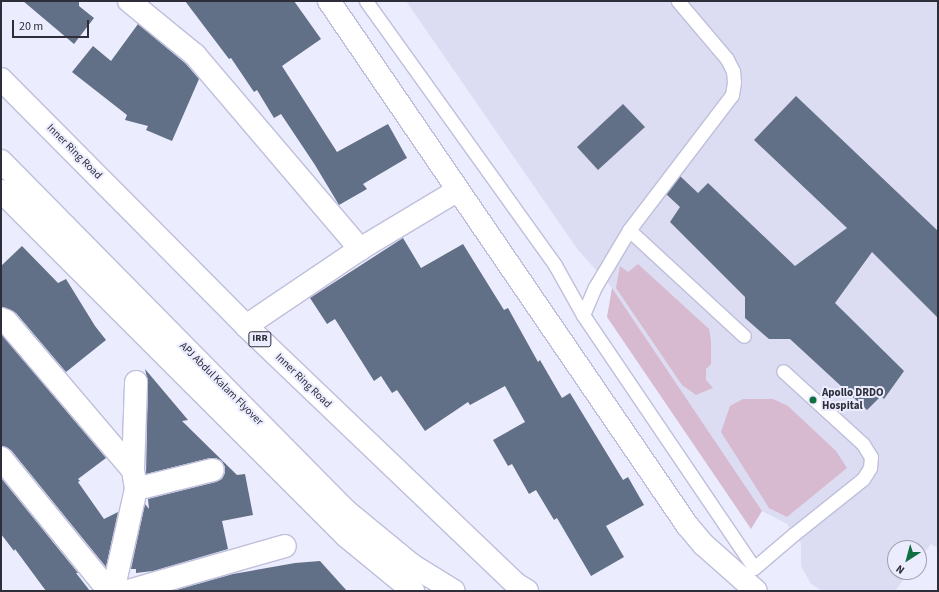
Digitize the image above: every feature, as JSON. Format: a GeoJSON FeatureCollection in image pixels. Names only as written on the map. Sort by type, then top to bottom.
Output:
{"type":"FeatureCollection","features":[{"type":"Feature","properties":{"kind":"main road"},"geometry":{"type":"LineString","coordinates":[[129,1],[195,55],[360,249]]}},
{"type":"Feature","properties":{"kind":"main road"},"geometry":{"type":"LineString","coordinates":[[329,1],[687,525],[704,545],[756,591]]}},
{"type":"Feature","properties":{"kind":"main road","name":"Inner Ring Road"},"geometry":{"type":"LineString","coordinates":[[1,79],[246,326],[516,584],[527,591]]}},
{"type":"Feature","properties":{"kind":"main road","name":"APJ Abdul Kalam Flyover"},"geometry":{"type":"LineString","coordinates":[[1,161],[346,510],[412,565],[454,591]]}},
{"type":"Feature","properties":{"kind":"main road"},"geometry":{"type":"LineString","coordinates":[[246,326],[360,249],[458,190]]}},
{"type":"Feature","properties":{"kind":"main road"},"geometry":{"type":"LineString","coordinates":[[1,191],[346,536],[412,591]]}},
{"type":"Feature","properties":{"kind":"main road"},"geometry":{"type":"LineString","coordinates":[[1,318],[6,321],[134,480]]}},
{"type":"Feature","properties":{"kind":"main road"},"geometry":{"type":"LineString","coordinates":[[113,591],[134,480],[136,382]]}},
{"type":"Feature","properties":{"kind":"main road"},"geometry":{"type":"LineString","coordinates":[[1,458],[109,591]]}},
{"type":"Feature","properties":{"kind":"main road"},"geometry":{"type":"LineString","coordinates":[[134,480],[213,470]]}},
{"type":"Feature","properties":{"kind":"main road"},"geometry":{"type":"LineString","coordinates":[[128,591],[285,546]]}},
{"type":"Feature","properties":{"kind":"main road"},"geometry":{"type":"LineString","coordinates":[[384,591],[385,568]]}},
{"type":"Feature","properties":{"kind":"main road"},"geometry":{"type":"LineString","coordinates":[[754,568],[756,591]]}},
{"type":"Feature","properties":{"kind":"lane"},"geometry":{"type":"LineString","coordinates":[[366,1],[555,265],[583,315],[754,568],[863,479],[870,468],[871,457],[863,444],[783,371]]}},
{"type":"Feature","properties":{"kind":"lane"},"geometry":{"type":"LineString","coordinates":[[583,315],[595,287],[629,230],[732,95],[734,82],[733,71],[727,59],[678,1]]}},
{"type":"Feature","properties":{"kind":"lane"},"geometry":{"type":"LineString","coordinates":[[629,230],[744,336]]}},
{"type":"Feature","properties":{"kind":"shaded area","name":"Apollo DRDO Hospital"},"geometry":{"type":"Polygon","coordinates":[[[406,1],[938,1],[938,548],[931,544],[927,549],[927,540],[887,540],[887,580],[903,580],[895,591],[823,591],[811,584],[801,566],[801,543],[787,524],[762,511],[612,288],[578,250],[406,1]]]}},
{"type":"Feature","properties":{"kind":"shaded area"},"geometry":{"type":"Polygon","coordinates":[[[638,264],[709,329],[711,341],[711,364],[706,369],[706,380],[713,388],[696,395],[682,385],[616,288],[620,266],[628,272],[638,264]]]}},
{"type":"Feature","properties":{"kind":"shaded area"},"geometry":{"type":"Polygon","coordinates":[[[612,288],[762,511],[751,529],[607,317],[612,288]]]}},
{"type":"Feature","properties":{"kind":"shaded area"},"geometry":{"type":"Polygon","coordinates":[[[743,399],[773,399],[788,406],[836,451],[847,468],[787,517],[769,508],[721,432],[730,406],[743,399]]]}},
{"type":"Feature","properties":{"kind":"building"},"geometry":{"type":"Polygon","coordinates":[[[23,1],[79,1],[79,6],[94,18],[74,44],[23,1]]]}},
{"type":"Feature","properties":{"kind":"building"},"geometry":{"type":"Polygon","coordinates":[[[185,1],[294,1],[321,39],[282,66],[337,152],[388,124],[407,158],[363,184],[367,189],[339,205],[315,165],[281,114],[274,118],[257,90],[254,92],[231,58],[229,59],[185,1]]]}},
{"type":"Feature","properties":{"kind":"building"},"geometry":{"type":"Polygon","coordinates":[[[138,24],[186,64],[199,79],[172,141],[146,130],[148,126],[125,120],[127,115],[72,72],[93,46],[111,61],[138,24]]]}},
{"type":"Feature","properties":{"kind":"building"},"geometry":{"type":"Polygon","coordinates":[[[796,96],[938,231],[938,318],[872,252],[835,303],[904,371],[884,399],[881,396],[867,410],[790,339],[769,339],[745,318],[745,297],[670,222],[680,207],[666,194],[680,176],[698,193],[708,183],[795,266],[847,228],[754,140],[796,96]]]}},
{"type":"Feature","properties":{"kind":"building"},"geometry":{"type":"Polygon","coordinates":[[[623,104],[645,127],[598,170],[577,147],[623,104]]]}},
{"type":"Feature","properties":{"kind":"building"},"geometry":{"type":"Polygon","coordinates":[[[403,238],[421,268],[463,244],[504,310],[508,308],[538,362],[540,360],[562,398],[570,393],[623,480],[628,477],[644,505],[606,526],[624,557],[591,576],[557,518],[554,520],[536,490],[529,494],[512,464],[508,466],[493,440],[525,422],[505,386],[470,405],[468,402],[425,431],[397,390],[392,393],[381,376],[374,381],[335,319],[327,324],[310,298],[403,238]]]}},
{"type":"Feature","properties":{"kind":"building"},"geometry":{"type":"Polygon","coordinates":[[[22,246],[58,283],[66,279],[95,326],[106,340],[66,372],[16,313],[1,307],[1,266],[22,246]]]}},
{"type":"Feature","properties":{"kind":"building"},"geometry":{"type":"Polygon","coordinates":[[[1,334],[106,458],[78,479],[80,481],[78,482],[104,519],[118,512],[106,567],[11,450],[1,446],[1,334]]]}},
{"type":"Feature","properties":{"kind":"building"},"geometry":{"type":"Polygon","coordinates":[[[145,369],[188,420],[182,421],[237,475],[245,474],[253,515],[222,521],[228,549],[153,571],[136,573],[136,569],[131,569],[145,504],[149,509],[148,499],[216,482],[222,479],[225,473],[225,467],[222,461],[216,458],[210,458],[146,474],[148,382],[145,369]]]}},
{"type":"Feature","properties":{"kind":"building"},"geometry":{"type":"Polygon","coordinates":[[[1,478],[78,573],[76,573],[90,591],[46,591],[15,549],[14,551],[1,534],[1,478]]]}},
{"type":"Feature","properties":{"kind":"building"},"geometry":{"type":"Polygon","coordinates":[[[320,561],[347,591],[173,591],[233,574],[295,563],[320,561]]]}},
{"type":"Feature","properties":{"kind":"place","name":"Apollo DRDO Hospital"},"geometry":{"type":"Point","coordinates":[813,400]}}]}
